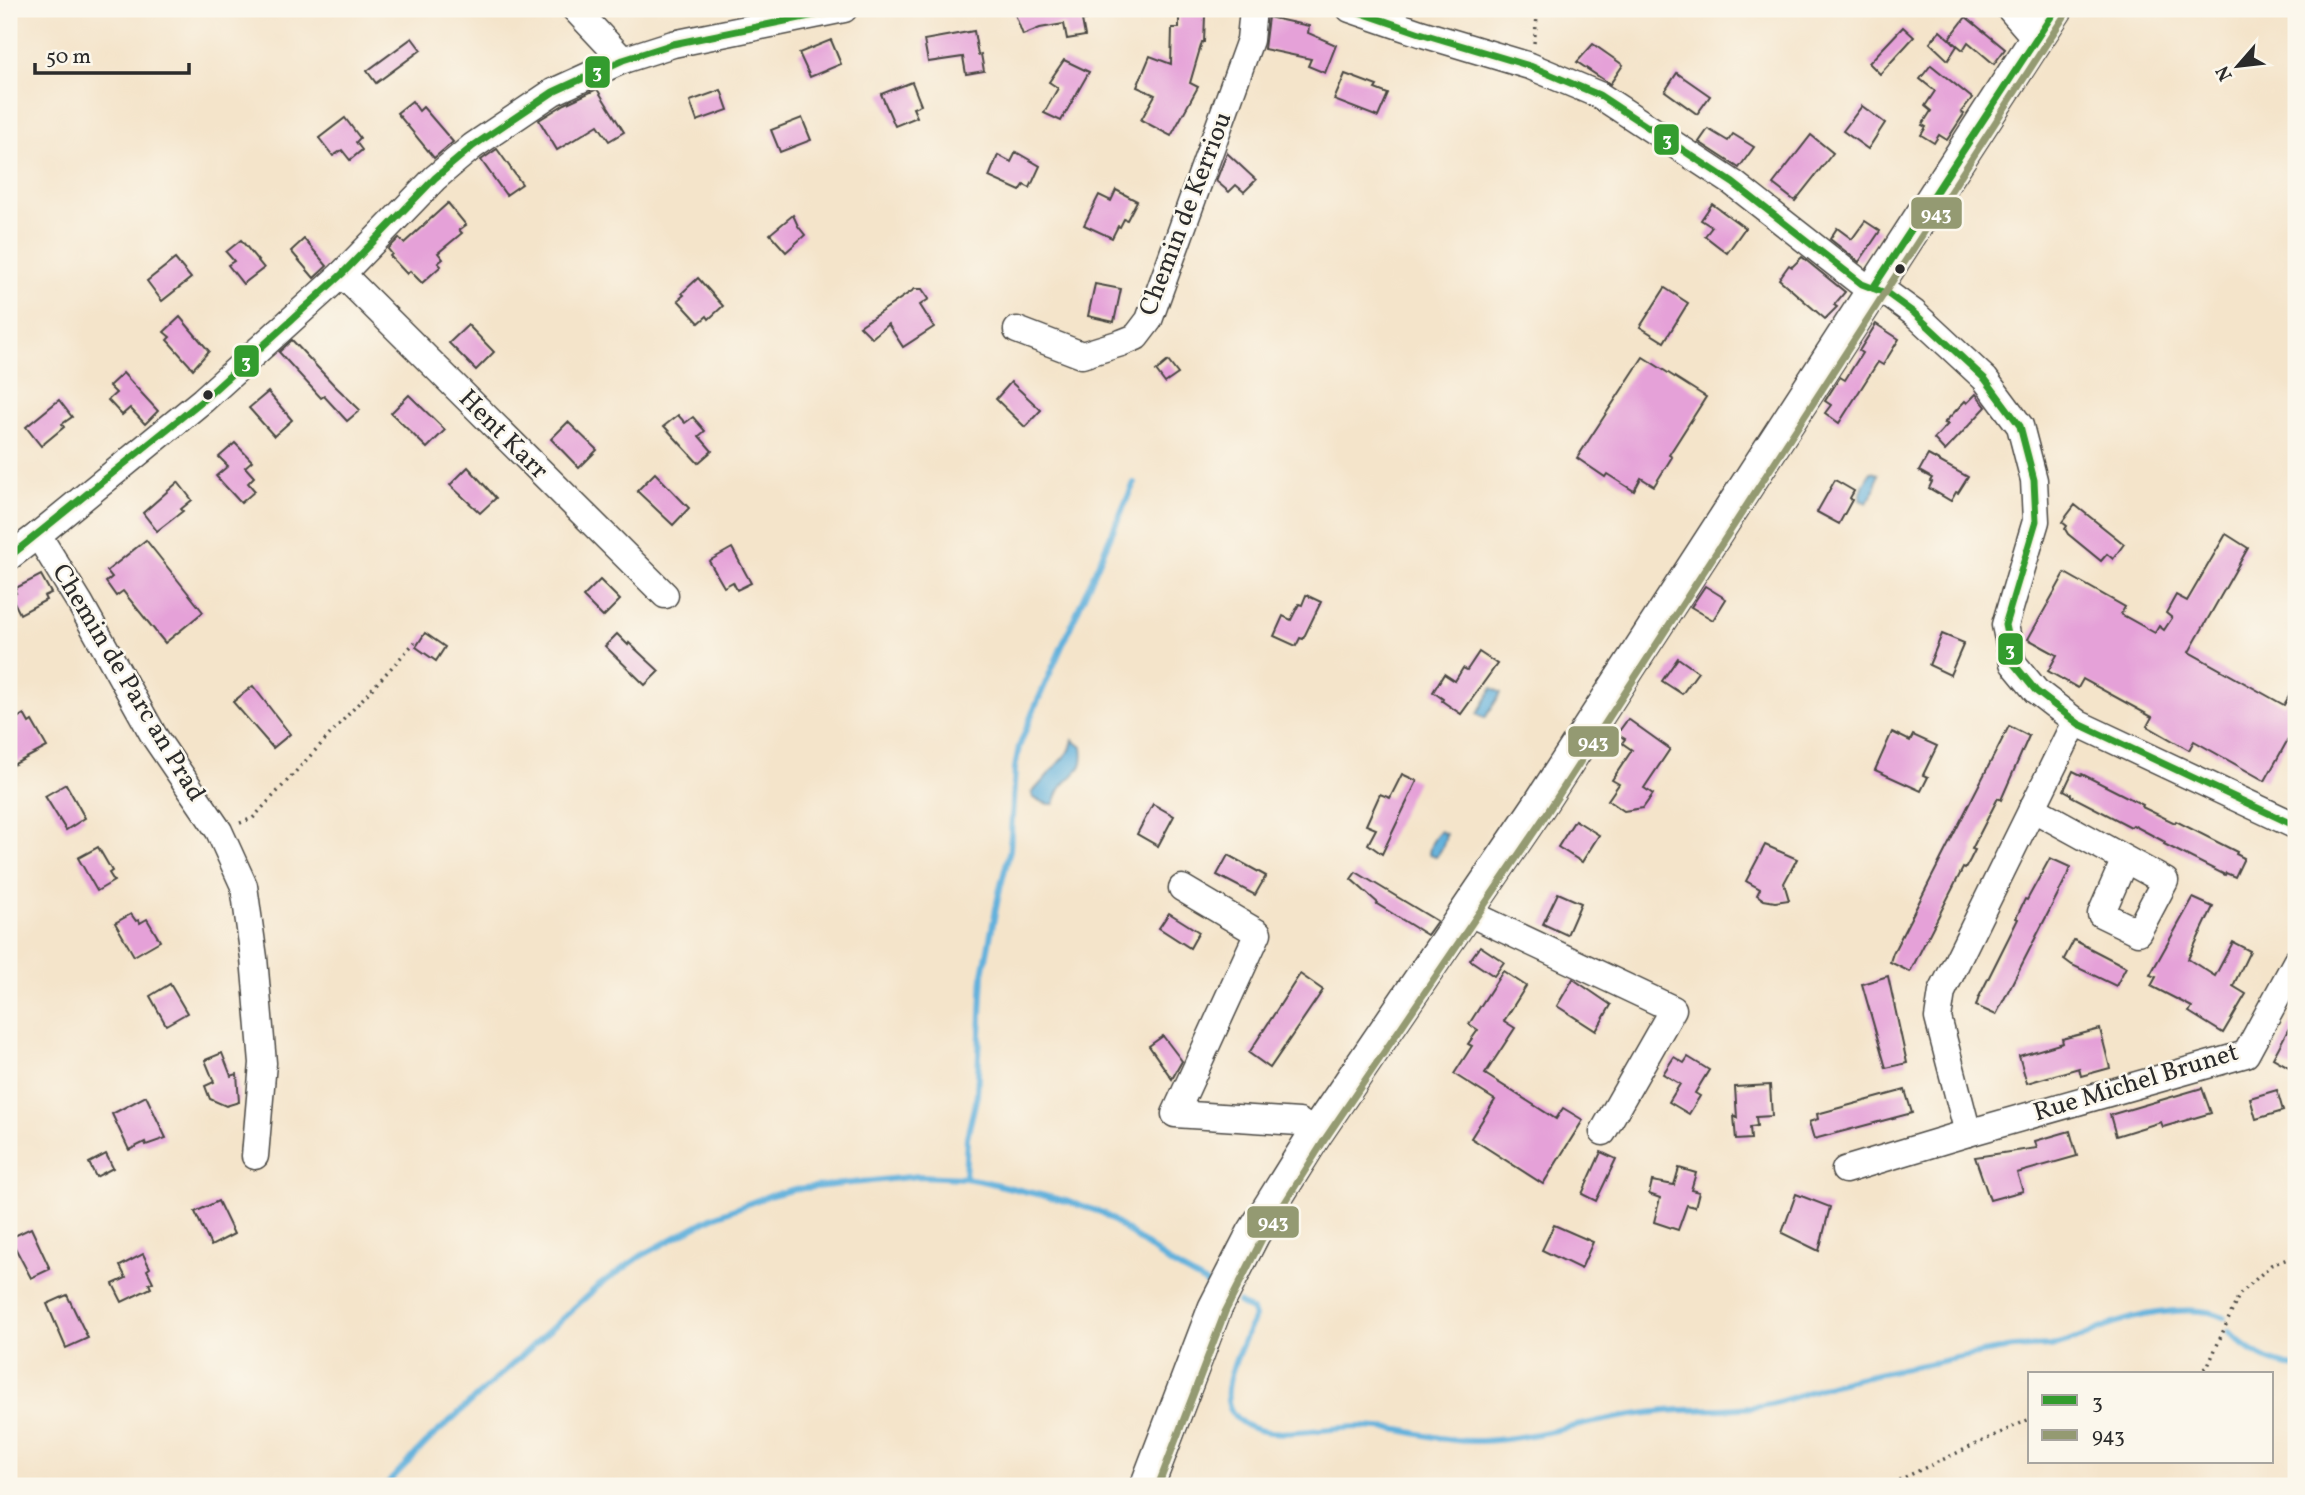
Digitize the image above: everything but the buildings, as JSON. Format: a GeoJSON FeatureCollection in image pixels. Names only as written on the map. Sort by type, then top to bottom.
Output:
{"type":"FeatureCollection","features":[{"type":"Feature","properties":{"kind":"main road"},"geometry":{"type":"LineString","coordinates":[[1147,1486],[1216,1308],[1253,1234],[1316,1133],[1538,807],[2056,9]]}},
{"type":"Feature","properties":{"kind":"street"},"geometry":{"type":"LineString","coordinates":[[575,9],[623,60]]}},
{"type":"Feature","properties":{"kind":"street"},"geometry":{"type":"LineString","coordinates":[[9,557],[203,400],[342,274],[435,178],[473,146],[553,92],[623,60],[673,44],[844,9]]}},
{"type":"Feature","properties":{"kind":"street","name":"Chemin de Kerriou"},"geometry":{"type":"LineString","coordinates":[[1017,330],[1082,355],[1136,337],[1149,320],[1251,40],[1253,9]]}},
{"type":"Feature","properties":{"kind":"street"},"geometry":{"type":"LineString","coordinates":[[1350,9],[1530,66],[1598,95],[1733,183],[1862,284],[1888,294],[1914,313],[1985,379],[2020,426],[2034,480],[2036,521],[2005,625],[2013,663],[2036,691],[2075,722],[2296,826]]}},
{"type":"Feature","properties":{"kind":"street"},"geometry":{"type":"LineString","coordinates":[[2010,9],[2036,39]]}},
{"type":"Feature","properties":{"kind":"street","name":"Hent Karr"},"geometry":{"type":"LineString","coordinates":[[342,274],[665,595]]}},
{"type":"Feature","properties":{"kind":"street","name":"Chemin de Parc an Prad"},"geometry":{"type":"LineString","coordinates":[[38,535],[154,736],[219,831],[244,886],[254,958],[263,1063],[254,1157]]}},
{"type":"Feature","properties":{"kind":"street"},"geometry":{"type":"LineString","coordinates":[[1968,1133],[1938,1018],[1941,992],[2075,722]]}},
{"type":"Feature","properties":{"kind":"street"},"geometry":{"type":"LineString","coordinates":[[2032,808],[2125,859]]}},
{"type":"Feature","properties":{"kind":"street"},"geometry":{"type":"LineString","coordinates":[[1182,888],[1258,933],[1175,1114],[1299,1122],[1316,1133]]}},
{"type":"Feature","properties":{"kind":"street"},"geometry":{"type":"LineString","coordinates":[[1466,912],[1673,1009],[1603,1132]]}},
{"type":"Feature","properties":{"kind":"street","name":"Rue Michel Brunet"},"geometry":{"type":"LineString","coordinates":[[1844,1170],[2246,1054],[2296,962]]}},
{"type":"Feature","properties":{"kind":"path"},"geometry":{"type":"LineString","coordinates":[[1530,66],[1538,9]]}},
{"type":"Feature","properties":{"kind":"path","name":"Chemin de Parc an Prad"},"geometry":{"type":"LineString","coordinates":[[219,831],[253,818],[415,642]]}},
{"type":"Feature","properties":{"kind":"path"},"geometry":{"type":"LineString","coordinates":[[2199,1372],[2208,1366],[2239,1295],[2271,1265],[2296,1256]]}},
{"type":"Feature","properties":{"kind":"path"},"geometry":{"type":"LineString","coordinates":[[1886,1486],[2028,1420]]}},
{"type":"Feature","properties":{"kind":"water"},"geometry":{"type":"Polygon","coordinates":[[[1871,472],[1878,474],[1867,503],[1860,500],[1860,496],[1871,472]]]}},
{"type":"Feature","properties":{"kind":"water"},"geometry":{"type":"Polygon","coordinates":[[[1493,688],[1501,693],[1485,718],[1477,714],[1493,688]]]}},
{"type":"Feature","properties":{"kind":"water"},"geometry":{"type":"Polygon","coordinates":[[[1073,740],[1082,747],[1079,768],[1061,787],[1054,804],[1033,798],[1032,793],[1070,750],[1073,740]]]}},
{"type":"Feature","properties":{"kind":"water"},"geometry":{"type":"Polygon","coordinates":[[[1440,831],[1446,834],[1446,837],[1436,857],[1429,853],[1440,831]]]}},
{"type":"Feature","properties":{"kind":"waterway"},"geometry":{"type":"LineString","coordinates":[[965,1178],[967,1137],[977,1095],[983,974],[1010,850],[1015,768],[1019,747],[1134,483]]}},
{"type":"Feature","properties":{"kind":"waterway"},"geometry":{"type":"LineString","coordinates":[[385,1486],[429,1440],[597,1287],[641,1256],[711,1218],[768,1196],[795,1189],[919,1176],[982,1181],[1070,1202],[1103,1213],[1173,1265],[1207,1284]]}},
{"type":"Feature","properties":{"kind":"waterway"},"geometry":{"type":"LineString","coordinates":[[1239,1303],[1252,1311],[1254,1317],[1234,1365],[1228,1391],[1232,1412],[1242,1423],[1273,1432],[1360,1427],[1473,1441],[1515,1438],[1648,1413],[1765,1405],[1878,1374],[2006,1349],[2059,1344],[2119,1322],[2157,1313],[2187,1310],[2224,1317]]}},
{"type":"Feature","properties":{"kind":"waterway"},"geometry":{"type":"LineString","coordinates":[[2229,1331],[2260,1355],[2277,1363],[2296,1367]]}},
{"type":"Feature","properties":{"kind":"transit line","name":"3"},"geometry":{"type":"LineString","coordinates":[[9,557],[203,400],[342,274],[435,178],[473,146],[553,92],[623,60],[673,44],[844,9]]}},
{"type":"Feature","properties":{"kind":"transit line","name":"3"},"geometry":{"type":"LineString","coordinates":[[1350,9],[1530,66],[1599,95],[1733,183],[1862,284],[1888,294],[1914,313],[1985,379],[2020,426],[2034,480],[2036,521],[2005,625],[2013,663],[2036,691],[2079,724],[2296,826]]}},
{"type":"Feature","properties":{"kind":"transit line","name":"3"},"geometry":{"type":"LineString","coordinates":[[1873,288],[2056,9]]}},
{"type":"Feature","properties":{"kind":"transit line","name":"943"},"geometry":{"type":"LineString","coordinates":[[1158,1486],[1225,1312],[1262,1239],[1325,1139],[1547,813],[2065,15]]}}]}
